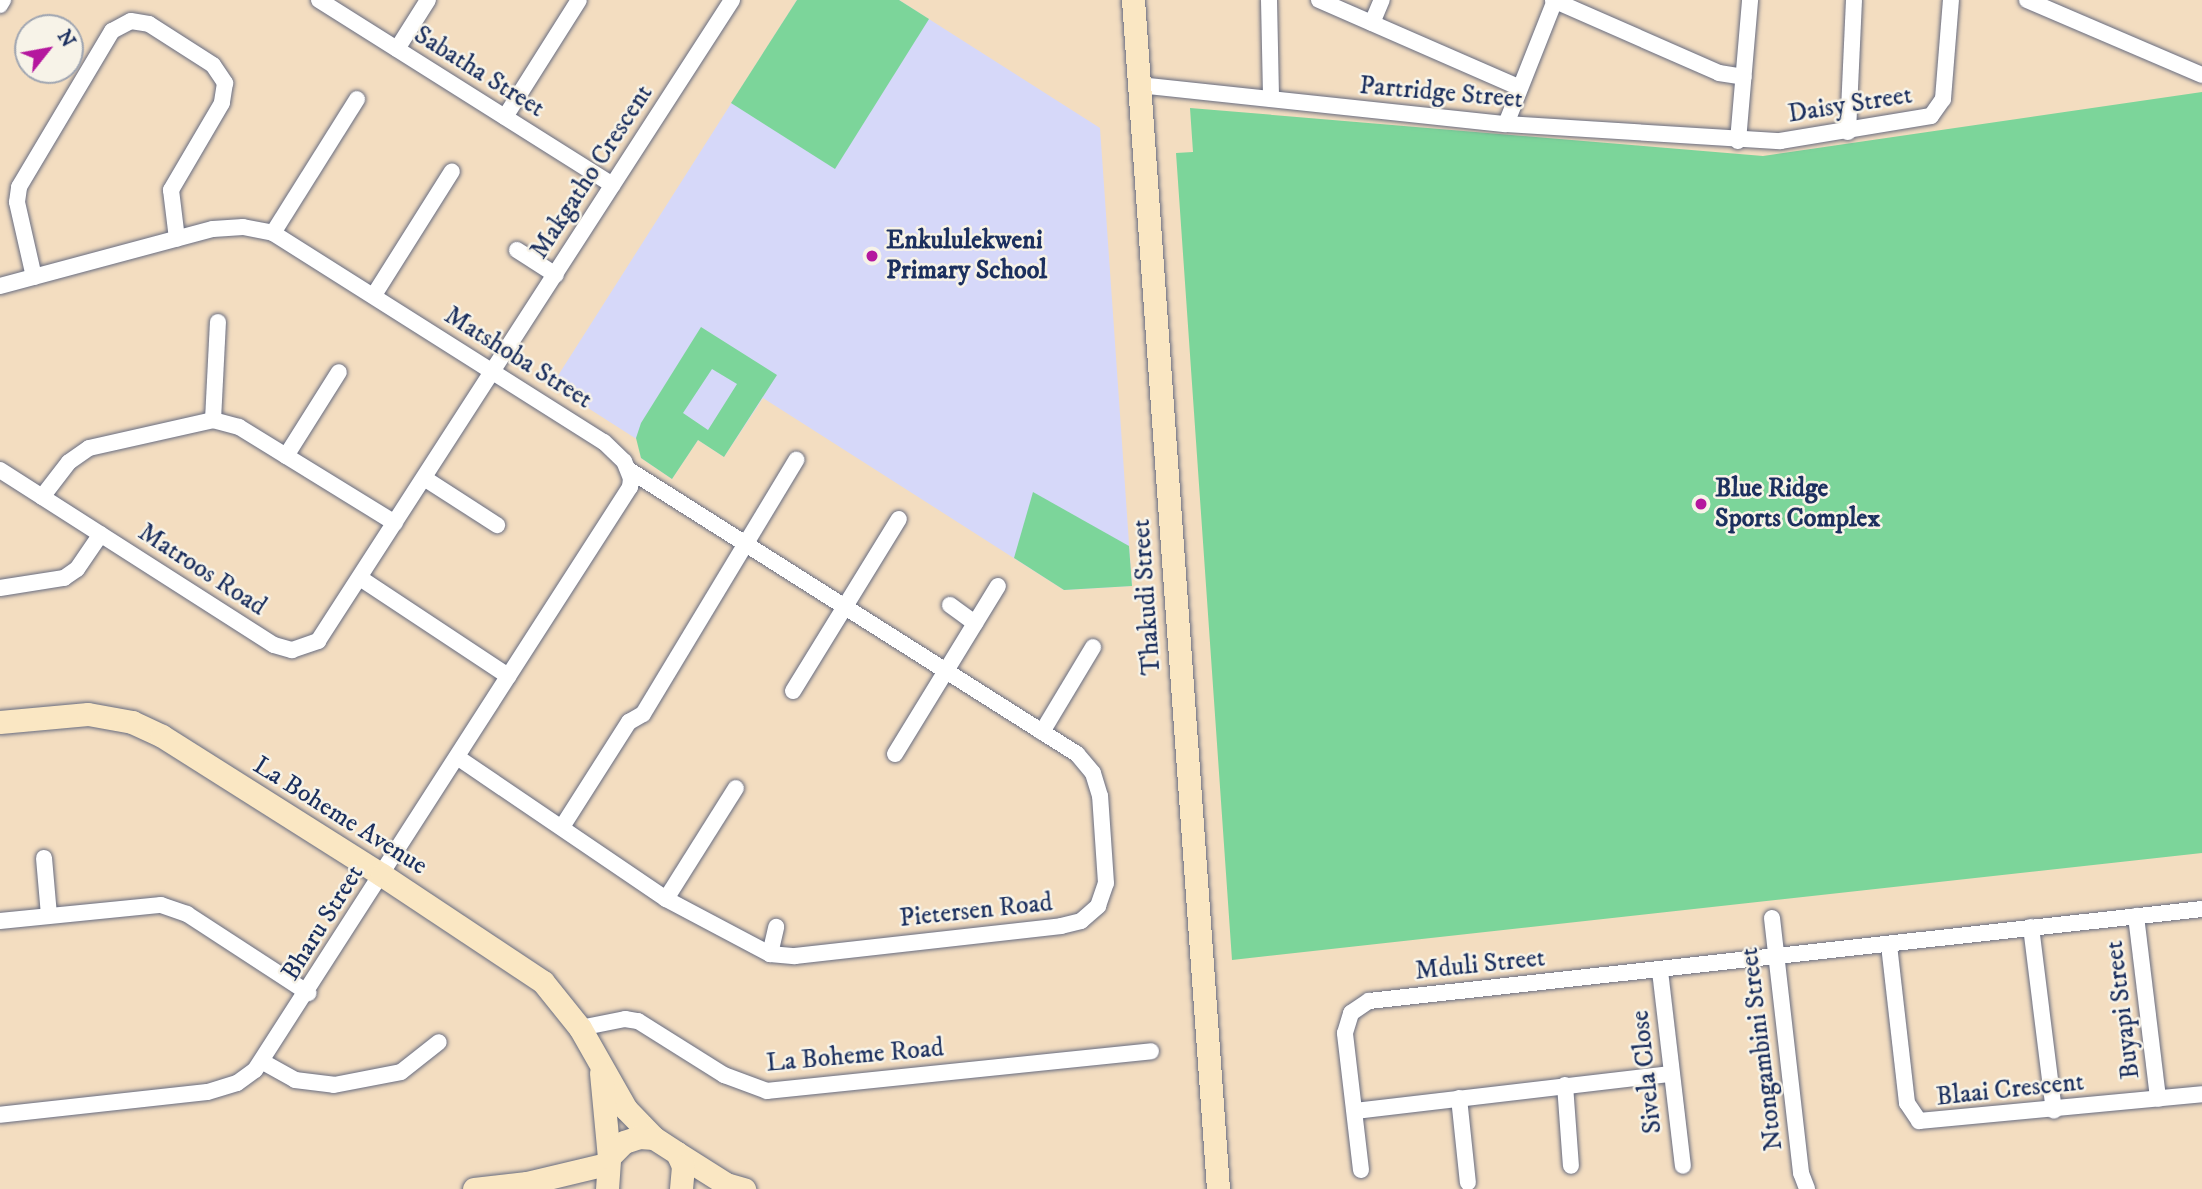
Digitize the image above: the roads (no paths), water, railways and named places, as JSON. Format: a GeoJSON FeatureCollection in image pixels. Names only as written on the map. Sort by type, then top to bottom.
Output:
{"type":"FeatureCollection","features":[{"type":"Feature","properties":{"kind":"street"},"geometry":{"type":"LineString","coordinates":[[0,5],[3,0]]}},
{"type":"Feature","properties":{"kind":"street","name":"Sabatha Street"},"geometry":{"type":"LineString","coordinates":[[319,0],[613,185]]}},
{"type":"Feature","properties":{"kind":"street"},"geometry":{"type":"LineString","coordinates":[[397,49],[428,0]]}},
{"type":"Feature","properties":{"kind":"street"},"geometry":{"type":"LineString","coordinates":[[505,117],[579,0]]}},
{"type":"Feature","properties":{"kind":"street","name":"Makgatho Crescent"},"geometry":{"type":"LineString","coordinates":[[493,370],[732,0]]}},
{"type":"Feature","properties":{"kind":"street","name":"Thakudi Street"},"geometry":{"type":"LineString","coordinates":[[1133,0],[1218,1189]]}},
{"type":"Feature","properties":{"kind":"street"},"geometry":{"type":"LineString","coordinates":[[1269,0],[1271,99]]}},
{"type":"Feature","properties":{"kind":"street"},"geometry":{"type":"LineString","coordinates":[[1319,0],[1518,87]]}},
{"type":"Feature","properties":{"kind":"street"},"geometry":{"type":"LineString","coordinates":[[1372,23],[1382,0]]}},
{"type":"Feature","properties":{"kind":"street"},"geometry":{"type":"LineString","coordinates":[[1506,124],[1518,87],[1554,0],[1719,73],[1744,76]]}},
{"type":"Feature","properties":{"kind":"street"},"geometry":{"type":"LineString","coordinates":[[1738,141],[1751,0]]}},
{"type":"Feature","properties":{"kind":"street"},"geometry":{"type":"LineString","coordinates":[[1848,132],[1854,0]]}},
{"type":"Feature","properties":{"kind":"street","name":"Daisy Street"},"geometry":{"type":"LineString","coordinates":[[1738,141],[1848,132],[1921,120],[1936,113],[1942,99],[1951,0]]}},
{"type":"Feature","properties":{"kind":"street"},"geometry":{"type":"LineString","coordinates":[[2027,0],[2202,75]]}},
{"type":"Feature","properties":{"kind":"street"},"geometry":{"type":"LineString","coordinates":[[34,277],[17,202],[19,187],[112,31],[131,20],[149,24],[213,65],[225,83],[222,103],[170,196],[177,239]]}},
{"type":"Feature","properties":{"kind":"street","name":"Partridge Street"},"geometry":{"type":"LineString","coordinates":[[1139,85],[1506,124],[1738,141]]}},
{"type":"Feature","properties":{"kind":"street"},"geometry":{"type":"LineString","coordinates":[[273,233],[357,99]]}},
{"type":"Feature","properties":{"kind":"street"},"geometry":{"type":"LineString","coordinates":[[374,295],[452,171]]}},
{"type":"Feature","properties":{"kind":"street","name":"Matshoba Street"},"geometry":{"type":"LineString","coordinates":[[0,286],[228,227],[273,233],[608,445],[629,470]]}},
{"type":"Feature","properties":{"kind":"street"},"geometry":{"type":"LineString","coordinates":[[517,250],[556,275]]}},
{"type":"Feature","properties":{"kind":"street"},"geometry":{"type":"LineString","coordinates":[[214,420],[218,322]]}},
{"type":"Feature","properties":{"kind":"street","name":"Matroos Road"},"geometry":{"type":"LineString","coordinates":[[0,470],[282,649],[301,649],[318,641],[493,370]]}},
{"type":"Feature","properties":{"kind":"street"},"geometry":{"type":"LineString","coordinates":[[286,456],[340,372]]}},
{"type":"Feature","properties":{"kind":"street"},"geometry":{"type":"LineString","coordinates":[[42,497],[69,462],[89,448],[214,420],[231,423],[395,523]]}},
{"type":"Feature","properties":{"kind":"street"},"geometry":{"type":"LineString","coordinates":[[562,827],[629,722],[643,714],[796,460]]}},
{"type":"Feature","properties":{"kind":"street","name":"Pietersen Road"},"geometry":{"type":"LineString","coordinates":[[457,757],[666,899],[770,954],[795,956],[1061,926],[1090,915],[1106,883],[1097,784],[1077,754],[629,470]]}},
{"type":"Feature","properties":{"kind":"street","name":"Bharu Street"},"geometry":{"type":"LineString","coordinates":[[0,1115],[207,1092],[237,1083],[263,1062],[630,487],[629,470]]}},
{"type":"Feature","properties":{"kind":"street"},"geometry":{"type":"LineString","coordinates":[[424,478],[497,525]]}},
{"type":"Feature","properties":{"kind":"street"},"geometry":{"type":"LineString","coordinates":[[793,691],[899,519]]}},
{"type":"Feature","properties":{"kind":"street"},"geometry":{"type":"LineString","coordinates":[[0,588],[64,578],[77,569],[100,534]]}},
{"type":"Feature","properties":{"kind":"street"},"geometry":{"type":"LineString","coordinates":[[360,578],[508,677]]}},
{"type":"Feature","properties":{"kind":"street"},"geometry":{"type":"LineString","coordinates":[[895,754],[998,586]]}},
{"type":"Feature","properties":{"kind":"street"},"geometry":{"type":"LineString","coordinates":[[950,606],[975,623]]}},
{"type":"Feature","properties":{"kind":"street"},"geometry":{"type":"LineString","coordinates":[[1042,732],[1093,647]]}},
{"type":"Feature","properties":{"kind":"street","name":"La Boheme Avenue"},"geometry":{"type":"LineString","coordinates":[[0,723],[88,713],[132,722],[162,736],[524,967],[560,1000],[580,1028],[626,1109],[654,1138],[726,1184],[744,1189]]}},
{"type":"Feature","properties":{"kind":"street"},"geometry":{"type":"LineString","coordinates":[[666,899],[736,788]]}},
{"type":"Feature","properties":{"kind":"street"},"geometry":{"type":"LineString","coordinates":[[44,858],[49,915]]}},
{"type":"Feature","properties":{"kind":"street"},"geometry":{"type":"LineString","coordinates":[[0,921],[161,905],[187,914],[308,993]]}},
{"type":"Feature","properties":{"kind":"street"},"geometry":{"type":"LineString","coordinates":[[1776,956],[2202,909]]}},
{"type":"Feature","properties":{"kind":"street","name":"Buyapi Street"},"geometry":{"type":"LineString","coordinates":[[2136,916],[2158,1099]]}},
{"type":"Feature","properties":{"kind":"street","name":"Ntongambini Street"},"geometry":{"type":"LineString","coordinates":[[1772,918],[1802,1184]]}},
{"type":"Feature","properties":{"kind":"street"},"geometry":{"type":"LineString","coordinates":[[770,954],[776,927]]}},
{"type":"Feature","properties":{"kind":"street"},"geometry":{"type":"LineString","coordinates":[[2031,927],[2054,1111]]}},
{"type":"Feature","properties":{"kind":"street","name":"Blaai Crescent"},"geometry":{"type":"LineString","coordinates":[[1889,945],[1907,1102],[1914,1118],[1925,1123],[2202,1094]]}},
{"type":"Feature","properties":{"kind":"street","name":"Mduli Street"},"geometry":{"type":"LineString","coordinates":[[1361,1170],[1345,1033],[1346,1022],[1359,1006],[1776,956]]}},
{"type":"Feature","properties":{"kind":"street","name":"Sivela Close"},"geometry":{"type":"LineString","coordinates":[[1660,971],[1682,1166]]}},
{"type":"Feature","properties":{"kind":"street","name":"La Boheme Road"},"geometry":{"type":"LineString","coordinates":[[580,1028],[625,1019],[638,1021],[724,1075],[767,1091],[1151,1051]]}},
{"type":"Feature","properties":{"kind":"street"},"geometry":{"type":"LineString","coordinates":[[263,1062],[295,1080],[334,1085],[401,1072],[439,1042]]}},
{"type":"Feature","properties":{"kind":"street","name":"La Boheme Avenue"},"geometry":{"type":"LineString","coordinates":[[600,1063],[607,1189]]}},
{"type":"Feature","properties":{"kind":"street"},"geometry":{"type":"LineString","coordinates":[[1355,1111],[1671,1074]]}},
{"type":"Feature","properties":{"kind":"street"},"geometry":{"type":"LineString","coordinates":[[1565,1085],[1571,1166]]}},
{"type":"Feature","properties":{"kind":"street"},"geometry":{"type":"LineString","coordinates":[[1459,1098],[1468,1183]]}},
{"type":"Feature","properties":{"kind":"street"},"geometry":{"type":"LineString","coordinates":[[474,1189],[527,1183],[607,1161],[624,1142],[654,1138]]}},
{"type":"Feature","properties":{"kind":"street"},"geometry":{"type":"LineString","coordinates":[[677,1153],[683,1166],[681,1189]]}},
{"type":"Feature","properties":{"kind":"street"},"geometry":{"type":"LineString","coordinates":[[527,1183],[568,1189]]}},
{"type":"Feature","properties":{"kind":"place","name":"Enkululekweni Primary School"},"geometry":{"type":"Point","coordinates":[872,256]}},
{"type":"Feature","properties":{"kind":"place","name":"Blue Ridge Sports Complex"},"geometry":{"type":"Point","coordinates":[1701,504]}}]}
